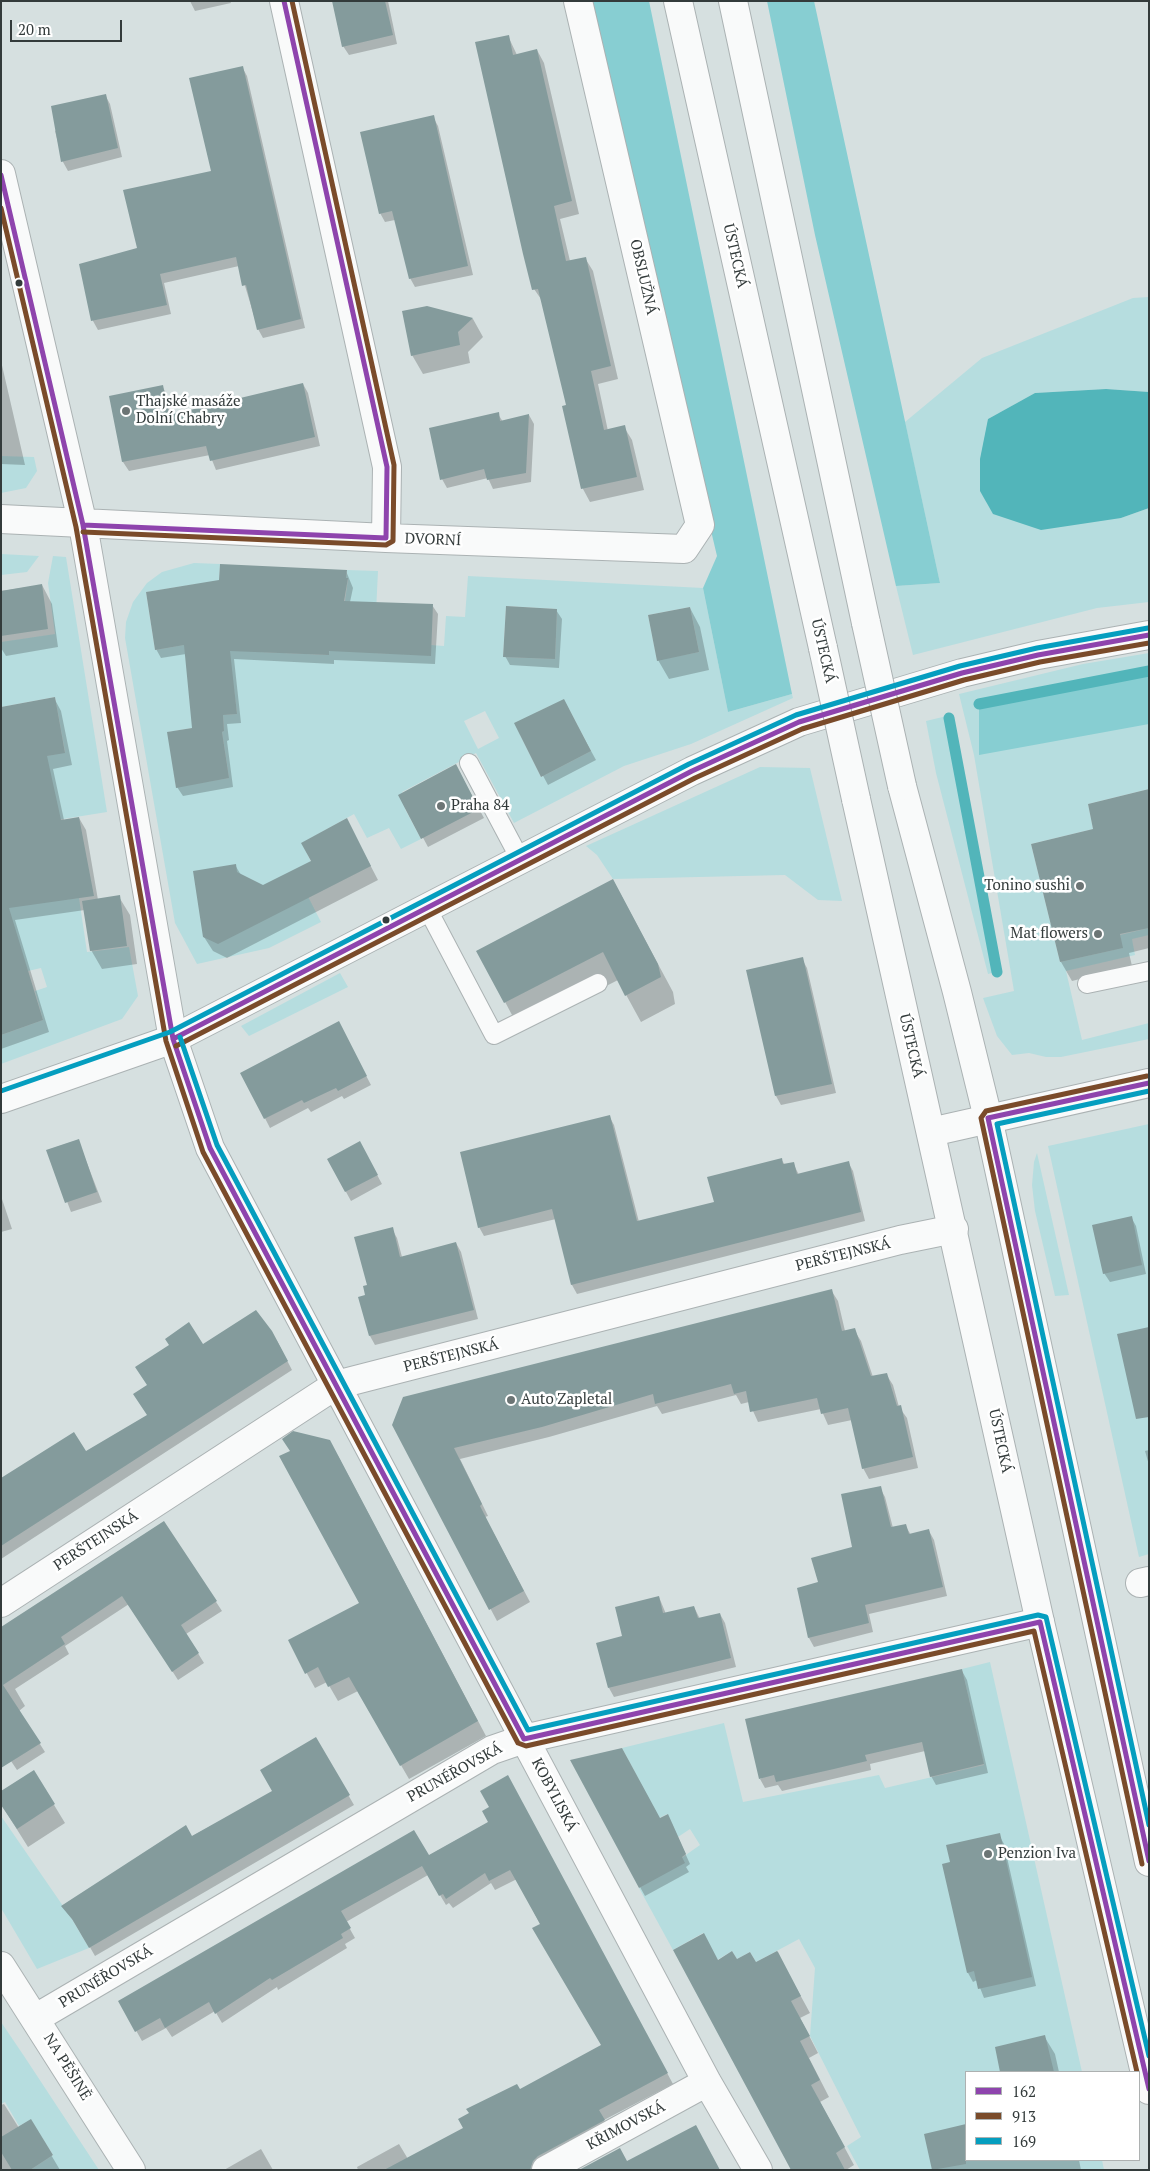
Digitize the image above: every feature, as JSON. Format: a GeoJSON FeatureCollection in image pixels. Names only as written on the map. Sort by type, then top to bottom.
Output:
{"type":"FeatureCollection","features":[{"type":"Feature","properties":{"kind":"street"},"geometry":{"type":"LineString","coordinates":[[284,1],[387,468],[386,538]]}},
{"type":"Feature","properties":{"kind":"street","name":"OBSLUŽNÁ"},"geometry":{"type":"LineString","coordinates":[[578,1],[700,526],[684,549]]}},
{"type":"Feature","properties":{"kind":"street","name":"ÚSTECKÁ"},"geometry":{"type":"LineString","coordinates":[[678,1],[954,1229],[1040,1622],[1149,2090]]}},
{"type":"Feature","properties":{"kind":"street"},"geometry":{"type":"LineString","coordinates":[[733,1],[902,786],[988,1118],[1149,1862]]}},
{"type":"Feature","properties":{"kind":"street","name":"KOBYLISKÁ"},"geometry":{"type":"LineString","coordinates":[[1,174],[83,525],[174,1039],[210,1148],[524,1739],[708,2082],[758,2170]]}},
{"type":"Feature","properties":{"kind":"street","name":"DVORNÍ"},"geometry":{"type":"LineString","coordinates":[[1,519],[83,525],[684,549]]}},
{"type":"Feature","properties":{"kind":"street"},"geometry":{"type":"LineString","coordinates":[[1,1099],[174,1039],[692,771],[799,722],[981,669],[1038,655],[1149,635]]}},
{"type":"Feature","properties":{"kind":"street"},"geometry":{"type":"LineString","coordinates":[[931,1132],[1149,1082]]}},
{"type":"Feature","properties":{"kind":"street","name":"PERŠTEJNSKÁ"},"geometry":{"type":"LineString","coordinates":[[1,1603],[336,1385],[900,1240],[954,1229]]}},
{"type":"Feature","properties":{"kind":"street","name":"PRUNÉŘOVSKÁ"},"geometry":{"type":"LineString","coordinates":[[36,2018],[492,1750],[524,1739],[1040,1622]]}},
{"type":"Feature","properties":{"kind":"street","name":"NA PĚŠINĚ"},"geometry":{"type":"LineString","coordinates":[[1,1966],[36,2018],[131,2170]]}},
{"type":"Feature","properties":{"kind":"street","name":"KŘIMOVSKÁ"},"geometry":{"type":"LineString","coordinates":[[546,2170],[708,2082]]}},
{"type":"Feature","properties":{"kind":"lane"},"geometry":{"type":"LineString","coordinates":[[469,763],[520,860]]}},
{"type":"Feature","properties":{"kind":"lane"},"geometry":{"type":"LineString","coordinates":[[427,908],[494,1035],[598,983]]}},
{"type":"Feature","properties":{"kind":"lane"},"geometry":{"type":"LineString","coordinates":[[1087,984],[1149,971]]}},
{"type":"Feature","properties":{"kind":"shaded area"},"geometry":{"type":"Polygon","coordinates":[[[586,1],[649,1],[792,694],[728,712],[703,588],[717,556],[586,1]]]}},
{"type":"Feature","properties":{"kind":"shaded area"},"geometry":{"type":"Polygon","coordinates":[[[767,1],[814,1],[940,583],[896,586],[815,235],[767,1]]]}},
{"type":"Feature","properties":{"kind":"shaded area"},"geometry":{"type":"Polygon","coordinates":[[[1149,297],[1149,392],[1106,389],[1035,393],[988,419],[1121,518],[1149,508],[1149,602],[1097,608],[913,655],[896,586],[940,583],[905,422],[982,358],[1133,298],[1149,297]]]}},
{"type":"Feature","properties":{"kind":"shaded area"},"geometry":{"type":"Polygon","coordinates":[[[1106,389],[1149,392],[1149,508],[1121,518],[1041,530],[993,514],[980,491],[980,459],[988,419],[1035,393],[1106,389]]]}},
{"type":"Feature","properties":{"kind":"shaded area"},"geometry":{"type":"Polygon","coordinates":[[[1,456],[34,457],[37,471],[26,488],[1,493],[1,456]]]}},
{"type":"Feature","properties":{"kind":"shaded area"},"geometry":{"type":"Polygon","coordinates":[[[1,554],[39,556],[27,572],[1,575],[1,554]]]}},
{"type":"Feature","properties":{"kind":"shaded area"},"geometry":{"type":"Polygon","coordinates":[[[53,556],[66,557],[107,812],[32,824],[47,756],[65,752],[55,697],[1,707],[1,642],[55,634],[48,583],[53,556]]]}},
{"type":"Feature","properties":{"kind":"shaded area"},"geometry":{"type":"Polygon","coordinates":[[[194,563],[220,564],[218,598],[260,652],[329,655],[331,614],[343,615],[348,579],[346,578],[347,570],[378,571],[374,653],[430,655],[431,645],[444,646],[446,616],[465,617],[468,576],[703,588],[728,712],[792,694],[793,698],[691,744],[624,766],[514,823],[476,753],[402,792],[409,806],[405,809],[421,839],[401,849],[389,828],[367,838],[354,814],[302,843],[311,862],[295,871],[321,922],[269,948],[197,964],[175,923],[125,638],[126,622],[133,602],[147,583],[162,572],[194,563]],[[197,584],[146,592],[155,650],[206,641],[197,584]],[[506,606],[503,657],[555,659],[557,609],[506,606]],[[690,607],[648,615],[657,660],[699,652],[690,607]],[[234,690],[192,728],[168,732],[176,787],[229,778],[222,732],[224,731],[223,715],[237,714],[234,690]],[[552,705],[537,712],[542,723],[520,735],[541,777],[591,751],[569,709],[557,715],[552,705]],[[485,711],[464,721],[478,749],[499,738],[485,711]]]}},
{"type":"Feature","properties":{"kind":"shaded area"},"geometry":{"type":"Polygon","coordinates":[[[1149,653],[1149,789],[1088,804],[1093,829],[1031,844],[1060,962],[1122,948],[1120,935],[1149,928],[1149,935],[1132,939],[1135,955],[1066,971],[1082,1040],[1149,1023],[1149,1039],[1061,1057],[1046,1057],[1029,1053],[1012,1055],[997,1036],[983,998],[1014,991],[974,755],[959,694],[1083,664],[1149,653]]]}},
{"type":"Feature","properties":{"kind":"shaded area"},"geometry":{"type":"Polygon","coordinates":[[[1149,675],[1149,724],[979,755],[979,704],[1149,675]]]}},
{"type":"Feature","properties":{"kind":"shaded area"},"geometry":{"type":"Polygon","coordinates":[[[951,715],[1000,971],[988,974],[936,773],[926,721],[951,715]]]}},
{"type":"Feature","properties":{"kind":"shaded area"},"geometry":{"type":"Polygon","coordinates":[[[760,767],[810,768],[842,901],[818,900],[785,875],[613,879],[597,855],[586,846],[760,767]]]}},
{"type":"Feature","properties":{"kind":"shaded area"},"geometry":{"type":"Polygon","coordinates":[[[79,898],[87,952],[129,947],[138,996],[122,1019],[1,1064],[1,1035],[43,1020],[35,991],[47,987],[41,968],[28,971],[5,906],[79,898]]]}},
{"type":"Feature","properties":{"kind":"shaded area"},"geometry":{"type":"Polygon","coordinates":[[[340,973],[348,987],[249,1036],[241,1026],[340,973]]]}},
{"type":"Feature","properties":{"kind":"shaded area"},"geometry":{"type":"Polygon","coordinates":[[[1149,1124],[1149,1554],[1139,1557],[1048,1146],[1149,1124]]]}},
{"type":"Feature","properties":{"kind":"shaded area"},"geometry":{"type":"Polygon","coordinates":[[[1037,1153],[1069,1295],[1055,1296],[1035,1211],[1032,1185],[1034,1162],[1037,1153]]]}},
{"type":"Feature","properties":{"kind":"shaded area"},"geometry":{"type":"Polygon","coordinates":[[[990,1662],[1082,2071],[965,2071],[965,2161],[1102,2161],[1104,2170],[860,2170],[847,2146],[861,2137],[810,2036],[815,1968],[799,1939],[756,1962],[750,1952],[737,1959],[732,1951],[717,1960],[703,1933],[673,1950],[639,1888],[700,1845],[690,1829],[678,1837],[667,1814],[614,1841],[639,1780],[622,1748],[724,1723],[743,1802],[879,1775],[885,1788],[984,1765],[962,1669],[990,1662]]]}},
{"type":"Feature","properties":{"kind":"shaded area"},"geometry":{"type":"Polygon","coordinates":[[[1,1816],[72,1919],[89,1948],[37,1969],[1,1908],[1,1816]]]}},
{"type":"Feature","properties":{"kind":"shaded area"},"geometry":{"type":"Polygon","coordinates":[[[1,2022],[99,2170],[30,2170],[53,2155],[31,2120],[19,2126],[5,2102],[1,2104],[1,2022]]]}},
{"type":"Feature","properties":{"kind":"building"},"geometry":{"type":"Polygon","coordinates":[[[332,1],[385,1],[393,35],[342,47],[332,1]]]}},
{"type":"Feature","properties":{"kind":"building"},"geometry":{"type":"Polygon","coordinates":[[[509,35],[513,55],[537,49],[572,201],[554,206],[566,261],[586,257],[611,366],[591,371],[604,430],[625,425],[637,477],[581,489],[562,406],[566,405],[538,289],[532,290],[475,42],[509,35]]]}},
{"type":"Feature","properties":{"kind":"building"},"geometry":{"type":"Polygon","coordinates":[[[243,66],[301,319],[257,330],[246,285],[242,286],[236,257],[160,274],[167,305],[91,321],[79,264],[137,248],[123,190],[211,171],[189,78],[243,66]]]}},
{"type":"Feature","properties":{"kind":"building"},"geometry":{"type":"Polygon","coordinates":[[[106,94],[118,148],[61,162],[51,106],[106,94]]]}},
{"type":"Feature","properties":{"kind":"building"},"geometry":{"type":"Polygon","coordinates":[[[434,115],[468,266],[409,279],[392,211],[379,214],[360,132],[434,115]]]}},
{"type":"Feature","properties":{"kind":"building"},"geometry":{"type":"Polygon","coordinates":[[[427,306],[473,318],[458,332],[460,345],[411,356],[402,311],[427,306]]]}},
{"type":"Feature","properties":{"kind":"building"},"geometry":{"type":"Polygon","coordinates":[[[303,383],[315,437],[210,461],[206,446],[122,462],[109,396],[163,385],[169,415],[303,383]]]}},
{"type":"Feature","properties":{"kind":"building"},"geometry":{"type":"Polygon","coordinates":[[[499,412],[500,421],[529,414],[526,473],[487,480],[484,469],[440,480],[429,428],[499,412]]]}},
{"type":"Feature","properties":{"kind":"building"},"geometry":{"type":"Polygon","coordinates":[[[220,564],[347,570],[346,578],[348,578],[344,601],[433,604],[431,656],[329,651],[329,655],[230,651],[237,714],[223,715],[224,731],[222,732],[229,778],[176,788],[167,732],[192,728],[184,645],[155,650],[146,592],[219,580],[220,564]]]}},
{"type":"Feature","properties":{"kind":"building"},"geometry":{"type":"Polygon","coordinates":[[[42,584],[48,629],[1,636],[1,591],[42,584]]]}},
{"type":"Feature","properties":{"kind":"building"},"geometry":{"type":"Polygon","coordinates":[[[506,606],[557,609],[555,659],[503,657],[506,606]]]}},
{"type":"Feature","properties":{"kind":"building"},"geometry":{"type":"Polygon","coordinates":[[[690,607],[699,652],[657,661],[648,615],[690,607]]]}},
{"type":"Feature","properties":{"kind":"building"},"geometry":{"type":"Polygon","coordinates":[[[55,697],[65,753],[47,756],[61,820],[79,817],[94,896],[9,908],[43,1020],[1,1035],[1,707],[55,697]]]}},
{"type":"Feature","properties":{"kind":"building"},"geometry":{"type":"Polygon","coordinates":[[[564,699],[591,751],[541,777],[514,723],[564,699]]]}},
{"type":"Feature","properties":{"kind":"building"},"geometry":{"type":"Polygon","coordinates":[[[456,764],[479,809],[421,839],[398,795],[456,764]]]}},
{"type":"Feature","properties":{"kind":"building"},"geometry":{"type":"Polygon","coordinates":[[[1149,789],[1149,928],[1120,934],[1123,948],[1060,962],[1031,844],[1093,829],[1088,804],[1149,789]]]}},
{"type":"Feature","properties":{"kind":"building"},"geometry":{"type":"Polygon","coordinates":[[[347,818],[371,866],[218,944],[203,937],[193,871],[236,864],[237,872],[263,885],[311,861],[301,843],[347,818]]]}},
{"type":"Feature","properties":{"kind":"building"},"geometry":{"type":"Polygon","coordinates":[[[613,879],[658,964],[661,977],[625,996],[603,952],[504,1003],[476,951],[613,879]]]}},
{"type":"Feature","properties":{"kind":"building"},"geometry":{"type":"Polygon","coordinates":[[[120,895],[127,946],[90,951],[82,901],[120,895]]]}},
{"type":"Feature","properties":{"kind":"building"},"geometry":{"type":"Polygon","coordinates":[[[803,957],[832,1084],[775,1096],[746,970],[803,957]]]}},
{"type":"Feature","properties":{"kind":"building"},"geometry":{"type":"Polygon","coordinates":[[[339,1021],[367,1076],[338,1091],[336,1088],[304,1103],[302,1100],[264,1119],[240,1073],[339,1021]]]}},
{"type":"Feature","properties":{"kind":"building"},"geometry":{"type":"Polygon","coordinates":[[[610,1115],[637,1221],[714,1202],[707,1177],[782,1158],[783,1164],[794,1162],[797,1174],[849,1161],[861,1212],[571,1285],[552,1209],[478,1228],[460,1152],[610,1115]]]}},
{"type":"Feature","properties":{"kind":"building"},"geometry":{"type":"Polygon","coordinates":[[[79,1139],[97,1192],[65,1203],[46,1150],[79,1139]]]}},
{"type":"Feature","properties":{"kind":"building"},"geometry":{"type":"Polygon","coordinates":[[[360,1141],[378,1175],[345,1192],[327,1159],[360,1141]]]}},
{"type":"Feature","properties":{"kind":"building"},"geometry":{"type":"Polygon","coordinates":[[[1132,1216],[1142,1265],[1103,1274],[1092,1225],[1132,1216]]]}},
{"type":"Feature","properties":{"kind":"building"},"geometry":{"type":"Polygon","coordinates":[[[393,1227],[400,1257],[456,1242],[474,1310],[369,1336],[358,1297],[365,1295],[363,1286],[367,1285],[354,1237],[393,1227]]]}},
{"type":"Feature","properties":{"kind":"building"},"geometry":{"type":"Polygon","coordinates":[[[832,1289],[842,1331],[855,1328],[871,1376],[887,1373],[897,1406],[901,1405],[913,1457],[862,1469],[848,1408],[821,1414],[817,1398],[750,1412],[746,1391],[734,1394],[731,1384],[655,1404],[653,1394],[542,1427],[454,1448],[482,1504],[480,1506],[524,1591],[489,1610],[392,1425],[403,1397],[832,1289]]]}},
{"type":"Feature","properties":{"kind":"building"},"geometry":{"type":"Polygon","coordinates":[[[256,1310],[272,1331],[288,1361],[1,1546],[1,1478],[74,1432],[86,1451],[147,1415],[133,1394],[147,1385],[135,1367],[169,1345],[165,1339],[189,1322],[203,1344],[256,1310]]]}},
{"type":"Feature","properties":{"kind":"building"},"geometry":{"type":"Polygon","coordinates":[[[1149,1327],[1149,1417],[1136,1419],[1117,1334],[1149,1327]]]}},
{"type":"Feature","properties":{"kind":"building"},"geometry":{"type":"Polygon","coordinates":[[[293,1431],[330,1440],[478,1721],[400,1766],[349,1677],[328,1687],[318,1667],[305,1674],[288,1640],[359,1603],[279,1456],[290,1451],[282,1439],[293,1431]]]}},
{"type":"Feature","properties":{"kind":"building"},"geometry":{"type":"Polygon","coordinates":[[[881,1486],[891,1527],[906,1524],[909,1534],[929,1529],[943,1587],[865,1605],[869,1623],[808,1638],[797,1588],[818,1582],[811,1558],[852,1547],[841,1494],[881,1486]]]}},
{"type":"Feature","properties":{"kind":"building"},"geometry":{"type":"Polygon","coordinates":[[[164,1521],[217,1601],[181,1625],[199,1653],[172,1672],[122,1596],[61,1637],[65,1644],[3,1685],[41,1743],[1,1768],[1,1627],[164,1521]]]}},
{"type":"Feature","properties":{"kind":"building"},"geometry":{"type":"Polygon","coordinates":[[[659,1596],[663,1613],[694,1606],[698,1618],[720,1613],[731,1658],[608,1688],[596,1643],[622,1636],[615,1607],[659,1596]]]}},
{"type":"Feature","properties":{"kind":"building"},"geometry":{"type":"Polygon","coordinates":[[[962,1669],[984,1764],[930,1777],[922,1742],[865,1755],[867,1761],[834,1769],[776,1782],[774,1775],[759,1779],[745,1719],[962,1669]]]}},
{"type":"Feature","properties":{"kind":"building"},"geometry":{"type":"Polygon","coordinates":[[[316,1737],[350,1795],[89,1948],[72,1919],[61,1906],[186,1825],[192,1836],[272,1791],[260,1770],[316,1737]]]}},
{"type":"Feature","properties":{"kind":"building"},"geometry":{"type":"Polygon","coordinates":[[[622,1748],[660,1818],[668,1814],[686,1854],[682,1857],[685,1863],[639,1888],[570,1760],[622,1748]]]}},
{"type":"Feature","properties":{"kind":"building"},"geometry":{"type":"Polygon","coordinates":[[[34,1770],[55,1804],[17,1829],[1,1805],[1,1791],[34,1770]]]}},
{"type":"Feature","properties":{"kind":"building"},"geometry":{"type":"Polygon","coordinates":[[[508,1775],[668,2073],[599,2110],[605,2120],[538,2156],[533,2161],[530,2170],[384,2170],[463,2128],[458,2119],[469,2113],[466,2109],[517,2084],[520,2089],[601,2045],[532,1928],[540,1924],[510,1870],[489,1881],[485,1873],[446,1899],[443,1894],[439,1896],[422,1866],[341,1911],[351,1928],[341,1934],[343,1938],[272,1980],[270,1978],[215,2014],[209,2002],[165,2028],[160,2018],[135,2032],[118,2001],[414,1830],[429,1855],[488,1822],[482,1811],[489,1807],[480,1791],[508,1775]]]}},
{"type":"Feature","properties":{"kind":"building"},"geometry":{"type":"Polygon","coordinates":[[[1000,1833],[1032,1977],[978,1989],[974,1971],[967,1973],[942,1864],[950,1862],[946,1845],[1000,1833]]]}},
{"type":"Feature","properties":{"kind":"building"},"geometry":{"type":"Polygon","coordinates":[[[704,1933],[718,1960],[732,1951],[737,1959],[750,1952],[756,1962],[778,1952],[801,1996],[791,2001],[810,2036],[800,2041],[820,2080],[811,2085],[845,2147],[836,2153],[845,2170],[791,2170],[673,1950],[704,1933]]]}},
{"type":"Feature","properties":{"kind":"building"},"geometry":{"type":"Polygon","coordinates":[[[1045,2035],[1054,2071],[1000,2071],[995,2047],[1045,2035]]]}},
{"type":"Feature","properties":{"kind":"building"},"geometry":{"type":"Polygon","coordinates":[[[31,2119],[53,2155],[30,2170],[12,2170],[1,2152],[1,2137],[31,2119]]]}},
{"type":"Feature","properties":{"kind":"building"},"geometry":{"type":"Polygon","coordinates":[[[965,2124],[966,2164],[932,2170],[924,2134],[965,2124]]]}},
{"type":"Feature","properties":{"kind":"building"},"geometry":{"type":"Polygon","coordinates":[[[696,2125],[720,2170],[579,2170],[620,2148],[627,2161],[696,2125]]]}},
{"type":"Feature","properties":{"kind":"waterway"},"geometry":{"type":"LineString","coordinates":[[979,704],[1149,671]]}},
{"type":"Feature","properties":{"kind":"waterway"},"geometry":{"type":"LineString","coordinates":[[949,718],[997,972]]}},
{"type":"Feature","properties":{"kind":"transit line","name":"162"},"geometry":{"type":"LineString","coordinates":[[83,525],[386,538],[387,467],[284,1]]}},
{"type":"Feature","properties":{"kind":"transit line","name":"913"},"geometry":{"type":"LineString","coordinates":[[83,532],[386,545],[393,541],[394,465],[292,1]]}},
{"type":"Feature","properties":{"kind":"transit line","name":"162"},"geometry":{"type":"LineString","coordinates":[[1,175],[83,525],[173,1039],[210,1148],[524,1739],[1040,1622],[1149,2089]]}},
{"type":"Feature","properties":{"kind":"transit line","name":"913"},"geometry":{"type":"LineString","coordinates":[[1,208],[76,527],[166,1041],[203,1152],[518,1743],[526,1746],[1034,1631],[1137,2071]]}},
{"type":"Feature","properties":{"kind":"transit line","name":"169"},"geometry":{"type":"LineString","coordinates":[[1,1091],[170,1032],[689,764],[796,715],[960,666],[1037,648],[1148,628]]}},
{"type":"Feature","properties":{"kind":"transit line","name":"162"},"geometry":{"type":"LineString","coordinates":[[173,1039],[692,771],[799,722],[962,673],[1038,655],[1149,635]]}},
{"type":"Feature","properties":{"kind":"transit line","name":"913"},"geometry":{"type":"LineString","coordinates":[[176,1046],[695,778],[802,729],[964,680],[1040,662],[1149,643]]}},
{"type":"Feature","properties":{"kind":"transit line","name":"169"},"geometry":{"type":"LineString","coordinates":[[180,1037],[217,1145],[528,1730],[1038,1615],[1046,1617],[1149,2056]]}},
{"type":"Feature","properties":{"kind":"transit line","name":"913"},"geometry":{"type":"LineString","coordinates":[[1142,1864],[981,1118],[986,1111],[1147,1076]]}},
{"type":"Feature","properties":{"kind":"transit line","name":"162"},"geometry":{"type":"LineString","coordinates":[[1149,1083],[988,1118],[1149,1861]]}},
{"type":"Feature","properties":{"kind":"transit line","name":"169"},"geometry":{"type":"LineString","coordinates":[[1149,1091],[997,1124],[1149,1825]]}},
{"type":"Feature","properties":{"kind":"place","name":"Thajské masáže Dolní Chabry"},"geometry":{"type":"Point","coordinates":[126,411]}},
{"type":"Feature","properties":{"kind":"place","name":"Praha 84"},"geometry":{"type":"Point","coordinates":[441,806]}},
{"type":"Feature","properties":{"kind":"place","name":"Tonino sushi"},"geometry":{"type":"Point","coordinates":[1080,886]}},
{"type":"Feature","properties":{"kind":"place","name":"Mat flowers"},"geometry":{"type":"Point","coordinates":[1098,934]}},
{"type":"Feature","properties":{"kind":"place","name":"Auto Zapletal"},"geometry":{"type":"Point","coordinates":[511,1400]}},
{"type":"Feature","properties":{"kind":"place","name":"Penzion Iva"},"geometry":{"type":"Point","coordinates":[988,1854]}}]}
